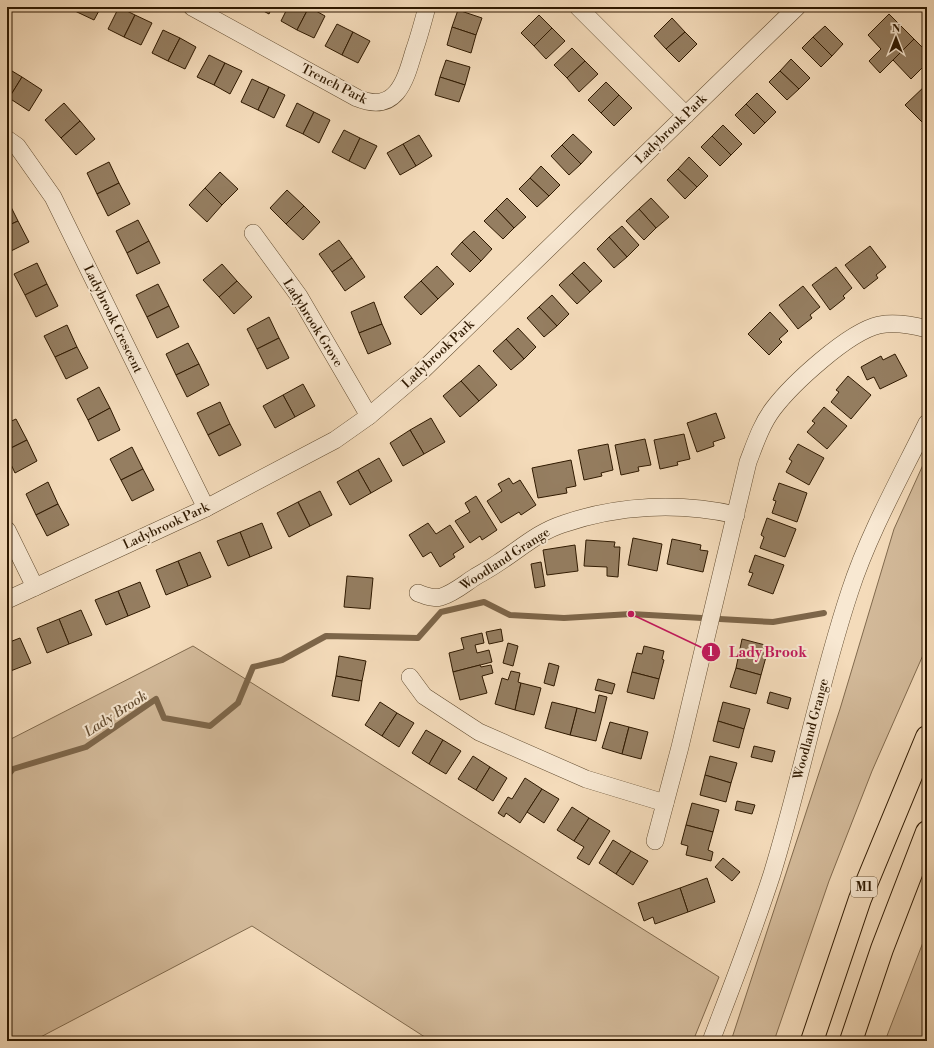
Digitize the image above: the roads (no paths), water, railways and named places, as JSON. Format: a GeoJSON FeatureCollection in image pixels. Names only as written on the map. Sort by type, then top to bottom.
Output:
{"type":"FeatureCollection","features":[{"type":"Feature","properties":{"kind":"highway","name":"M1"},"geometry":{"type":"LineString","coordinates":[[812,1041],[860,899],[927,737]]}},
{"type":"Feature","properties":{"kind":"highway"},"geometry":{"type":"LineString","coordinates":[[851,1041],[884,942],[927,832]]}},
{"type":"Feature","properties":{"kind":"street","name":"Trench Park"},"geometry":{"type":"LineString","coordinates":[[192,7],[357,98],[370,103],[382,102],[394,97],[403,86],[427,7]]}},
{"type":"Feature","properties":{"kind":"street"},"geometry":{"type":"LineString","coordinates":[[578,7],[686,115]]}},
{"type":"Feature","properties":{"kind":"street","name":"Ladybrook Park"},"geometry":{"type":"LineString","coordinates":[[7,600],[206,508],[335,440],[369,416],[422,370],[797,7]]}},
{"type":"Feature","properties":{"kind":"street","name":"Ladybrook Crescent"},"geometry":{"type":"LineString","coordinates":[[7,139],[17,146],[53,196],[206,508]]}},
{"type":"Feature","properties":{"kind":"street","name":"Ladybrook Grove"},"geometry":{"type":"LineString","coordinates":[[253,233],[299,296],[369,416]]}},
{"type":"Feature","properties":{"kind":"street"},"geometry":{"type":"LineString","coordinates":[[655,841],[748,462],[760,431],[772,410],[800,380],[848,339],[878,325],[900,324],[927,329]]}},
{"type":"Feature","properties":{"kind":"street","name":"Woodland Grange"},"geometry":{"type":"LineString","coordinates":[[711,1041],[741,964],[772,873],[814,716],[850,591],[863,555],[927,423]]}},
{"type":"Feature","properties":{"kind":"street","name":"Woodland Grange"},"geometry":{"type":"LineString","coordinates":[[418,593],[429,597],[440,597],[454,592],[499,563],[539,533],[596,513],[627,509],[668,508],[711,509],[736,515]]}},
{"type":"Feature","properties":{"kind":"street"},"geometry":{"type":"LineString","coordinates":[[7,530],[35,587]]}},
{"type":"Feature","properties":{"kind":"street"},"geometry":{"type":"LineString","coordinates":[[410,677],[424,696],[479,732],[586,780],[665,803]]}},
{"type":"Feature","properties":{"kind":"waterway","name":"Lady Brook"},"geometry":{"type":"LineString","coordinates":[[7,776],[13,769],[86,747],[156,699],[164,718],[210,726],[238,703],[253,667],[282,660],[326,636],[418,638],[441,612],[484,602],[510,615],[564,618],[631,614],[773,622],[824,613]]}},
{"type":"Feature","properties":{"kind":"place","name":"Lady Brook"},"geometry":{"type":"Point","coordinates":[631,614]}}]}
